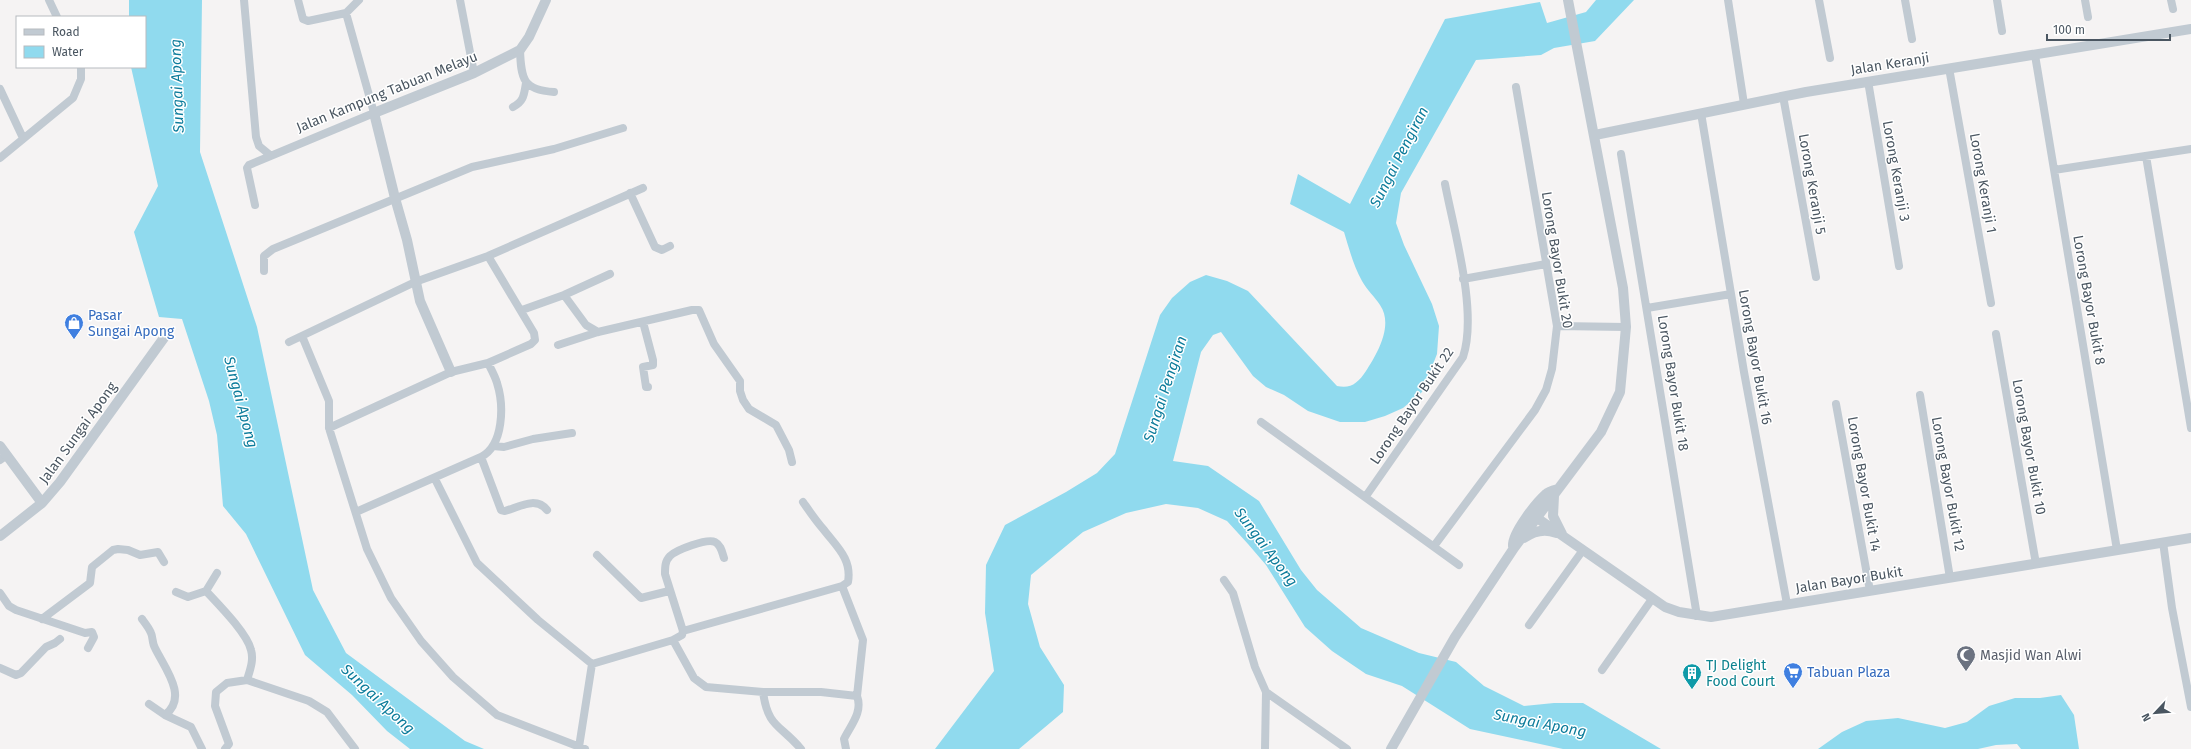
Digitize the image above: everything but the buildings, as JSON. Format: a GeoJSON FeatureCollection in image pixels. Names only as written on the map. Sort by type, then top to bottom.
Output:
{"type":"FeatureCollection","features":[{"type":"Feature","properties":{"kind":"street"},"geometry":{"type":"LineString","coordinates":[[49,0],[57,16]]}},
{"type":"Feature","properties":{"kind":"street"},"geometry":{"type":"LineString","coordinates":[[244,0],[256,137],[259,146],[270,155]]}},
{"type":"Feature","properties":{"kind":"street"},"geometry":{"type":"LineString","coordinates":[[298,0],[303,19],[308,21],[346,13],[359,0]]}},
{"type":"Feature","properties":{"kind":"street"},"geometry":{"type":"LineString","coordinates":[[460,0],[474,73]]}},
{"type":"Feature","properties":{"kind":"street"},"geometry":{"type":"LineString","coordinates":[[546,0],[529,37],[520,50],[522,76],[526,83],[533,89],[554,92]]}},
{"type":"Feature","properties":{"kind":"street"},"geometry":{"type":"LineString","coordinates":[[1391,749],[1455,637],[1516,545],[1601,432],[1620,392],[1626,328],[1623,288],[1568,0]]}},
{"type":"Feature","properties":{"kind":"street"},"geometry":{"type":"LineString","coordinates":[[1728,0],[1744,104]]}},
{"type":"Feature","properties":{"kind":"street"},"geometry":{"type":"LineString","coordinates":[[1819,0],[1830,58]]}},
{"type":"Feature","properties":{"kind":"street"},"geometry":{"type":"LineString","coordinates":[[1905,0],[1912,39]]}},
{"type":"Feature","properties":{"kind":"street"},"geometry":{"type":"LineString","coordinates":[[1997,0],[2002,31]]}},
{"type":"Feature","properties":{"kind":"street"},"geometry":{"type":"LineString","coordinates":[[2085,0],[2088,17]]}},
{"type":"Feature","properties":{"kind":"street"},"geometry":{"type":"LineString","coordinates":[[2171,0],[2173,9]]}},
{"type":"Feature","properties":{"kind":"street"},"geometry":{"type":"LineString","coordinates":[[346,13],[407,240],[420,301],[451,372]]}},
{"type":"Feature","properties":{"kind":"street","name":"Jalan Keranji"},"geometry":{"type":"LineString","coordinates":[[1595,135],[1783,96],[2191,29]]}},
{"type":"Feature","properties":{"kind":"street","name":"Jalan Kampung Tabuan Melayu"},"geometry":{"type":"LineString","coordinates":[[255,205],[248,166],[270,155],[474,73],[520,50]]}},
{"type":"Feature","properties":{"kind":"street","name":"Lorong Bayor Bukit 8"},"geometry":{"type":"LineString","coordinates":[[2034,55],[2117,550]]}},
{"type":"Feature","properties":{"kind":"street"},"geometry":{"type":"LineString","coordinates":[[0,158],[73,98],[81,79],[81,68]]}},
{"type":"Feature","properties":{"kind":"street","name":"Lorong Keranji 1"},"geometry":{"type":"LineString","coordinates":[[1949,68],[1991,303]]}},
{"type":"Feature","properties":{"kind":"street","name":"Lorong Keranji 3"},"geometry":{"type":"LineString","coordinates":[[1868,81],[1898,266]]}},
{"type":"Feature","properties":{"kind":"street"},"geometry":{"type":"LineString","coordinates":[[513,107],[521,102],[524,96],[526,83]]}},
{"type":"Feature","properties":{"kind":"street","name":"Lorong Bayor Bukit 20"},"geometry":{"type":"LineString","coordinates":[[1434,546],[1538,404],[1546,390],[1552,369],[1557,326],[1516,86]]}},
{"type":"Feature","properties":{"kind":"street"},"geometry":{"type":"LineString","coordinates":[[0,89],[24,138]]}},
{"type":"Feature","properties":{"kind":"street","name":"Lorong Keranji 5"},"geometry":{"type":"LineString","coordinates":[[1783,96],[1816,277]]}},
{"type":"Feature","properties":{"kind":"street","name":"Lorong Bayor Bukit 16"},"geometry":{"type":"LineString","coordinates":[[1701,113],[1731,294],[1787,604]]}},
{"type":"Feature","properties":{"kind":"street"},"geometry":{"type":"LineString","coordinates":[[264,271],[264,256],[273,248],[472,167],[554,149],[623,128]]}},
{"type":"Feature","properties":{"kind":"street"},"geometry":{"type":"LineString","coordinates":[[2054,170],[2191,148]]}},
{"type":"Feature","properties":{"kind":"street","name":"Lorong Bayor Bukit 18"},"geometry":{"type":"LineString","coordinates":[[1621,154],[1697,616]]}},
{"type":"Feature","properties":{"kind":"street"},"geometry":{"type":"LineString","coordinates":[[2146,156],[2191,428]]}},
{"type":"Feature","properties":{"kind":"street","name":"Lorong Bayor Bukit 22"},"geometry":{"type":"LineString","coordinates":[[1366,496],[1463,358],[1468,344],[1463,279],[1445,184]]}},
{"type":"Feature","properties":{"kind":"street"},"geometry":{"type":"LineString","coordinates":[[289,342],[415,282],[488,256],[643,188]]}},
{"type":"Feature","properties":{"kind":"street"},"geometry":{"type":"LineString","coordinates":[[630,193],[656,247],[662,250],[670,246]]}},
{"type":"Feature","properties":{"kind":"street"},"geometry":{"type":"LineString","coordinates":[[330,428],[451,372],[488,363],[531,344],[535,340],[534,333],[522,310],[488,256]]}},
{"type":"Feature","properties":{"kind":"street"},"geometry":{"type":"LineString","coordinates":[[1463,279],[1546,264]]}},
{"type":"Feature","properties":{"kind":"street"},"geometry":{"type":"LineString","coordinates":[[522,310],[564,295],[610,274]]}},
{"type":"Feature","properties":{"kind":"street"},"geometry":{"type":"LineString","coordinates":[[1647,308],[1731,294]]}},
{"type":"Feature","properties":{"kind":"street"},"geometry":{"type":"LineString","coordinates":[[564,295],[586,325],[598,332]]}},
{"type":"Feature","properties":{"kind":"street"},"geometry":{"type":"LineString","coordinates":[[558,345],[598,332],[692,310],[700,310],[719,353],[740,382],[740,391],[743,400],[749,409],[776,425],[789,450],[792,462]]}},
{"type":"Feature","properties":{"kind":"street"},"geometry":{"type":"LineString","coordinates":[[643,322],[653,360],[653,365],[642,367],[644,384],[648,387]]}},
{"type":"Feature","properties":{"kind":"street"},"geometry":{"type":"LineString","coordinates":[[1557,326],[1626,328]]}},
{"type":"Feature","properties":{"kind":"street","name":"Lorong Bayor Bukit 10"},"geometry":{"type":"LineString","coordinates":[[1996,334],[2036,564]]}},
{"type":"Feature","properties":{"kind":"street","name":"Jalan Sungai Apong"},"geometry":{"type":"LineString","coordinates":[[0,536],[42,503],[60,482],[166,335]]}},
{"type":"Feature","properties":{"kind":"street"},"geometry":{"type":"LineString","coordinates":[[302,336],[328,401],[330,428],[367,549],[400,614],[421,641],[454,677],[497,715],[582,748],[592,664]]}},
{"type":"Feature","properties":{"kind":"street"},"geometry":{"type":"LineString","coordinates":[[356,512],[434,479],[481,457],[493,446],[499,432],[501,404],[497,382],[488,363]]}},
{"type":"Feature","properties":{"kind":"street","name":"Lorong Bayor Bukit 12"},"geometry":{"type":"LineString","coordinates":[[1920,395],[1950,578]]}},
{"type":"Feature","properties":{"kind":"street","name":"Lorong Bayor Bukit 14"},"geometry":{"type":"LineString","coordinates":[[1836,404],[1870,591]]}},
{"type":"Feature","properties":{"kind":"street"},"geometry":{"type":"LineString","coordinates":[[1262,422],[1366,496],[1459,565]]}},
{"type":"Feature","properties":{"kind":"street"},"geometry":{"type":"LineString","coordinates":[[493,446],[504,447],[533,439],[572,433]]}},
{"type":"Feature","properties":{"kind":"street"},"geometry":{"type":"LineString","coordinates":[[0,446],[3,458],[42,503]]}},
{"type":"Feature","properties":{"kind":"street"},"geometry":{"type":"LineString","coordinates":[[481,457],[501,510],[505,511],[536,502],[542,504],[547,510]]}},
{"type":"Feature","properties":{"kind":"street"},"geometry":{"type":"LineString","coordinates":[[434,479],[477,563],[538,620],[592,664]]}},
{"type":"Feature","properties":{"kind":"street"},"geometry":{"type":"LineString","coordinates":[[1556,491],[1553,516],[1563,536]]}},
{"type":"Feature","properties":{"kind":"street"},"geometry":{"type":"LineString","coordinates":[[1516,545],[1513,539],[1518,530],[1547,492],[1556,491]]}},
{"type":"Feature","properties":{"kind":"street"},"geometry":{"type":"LineString","coordinates":[[592,664],[673,640],[682,635],[683,631],[842,586],[848,582],[849,574],[842,551],[824,531],[803,502]]}},
{"type":"Feature","properties":{"kind":"street","name":"Jalan Bayor Bukit"},"geometry":{"type":"LineString","coordinates":[[1537,518],[1652,599],[1679,612],[1711,617],[2191,538]]}},
{"type":"Feature","properties":{"kind":"street"},"geometry":{"type":"LineString","coordinates":[[1516,545],[1537,531],[1548,530],[1563,536]]}},
{"type":"Feature","properties":{"kind":"street"},"geometry":{"type":"LineString","coordinates":[[683,631],[669,591],[665,574],[665,564],[670,556],[706,541],[715,542],[721,547],[724,558]]}},
{"type":"Feature","properties":{"kind":"street"},"geometry":{"type":"LineString","coordinates":[[2163,542],[2172,608],[2191,707]]}},
{"type":"Feature","properties":{"kind":"street"},"geometry":{"type":"LineString","coordinates":[[42,618],[90,583],[92,566],[113,550],[128,550],[140,555],[158,552],[164,562]]}},
{"type":"Feature","properties":{"kind":"street"},"geometry":{"type":"LineString","coordinates":[[1529,625],[1583,550]]}},
{"type":"Feature","properties":{"kind":"street"},"geometry":{"type":"LineString","coordinates":[[597,554],[641,598],[669,591]]}},
{"type":"Feature","properties":{"kind":"street"},"geometry":{"type":"LineString","coordinates":[[176,592],[188,597],[206,591],[216,573]]}},
{"type":"Feature","properties":{"kind":"street"},"geometry":{"type":"LineString","coordinates":[[1224,580],[1234,592],[1254,667],[1266,692],[1265,749]]}},
{"type":"Feature","properties":{"kind":"street"},"geometry":{"type":"LineString","coordinates":[[842,586],[863,640],[857,696],[859,703],[858,713],[844,739],[846,749]]}},
{"type":"Feature","properties":{"kind":"street"},"geometry":{"type":"LineString","coordinates":[[206,591],[232,619],[251,649],[252,660],[247,680]]}},
{"type":"Feature","properties":{"kind":"street"},"geometry":{"type":"LineString","coordinates":[[0,593],[9,606],[85,633],[92,632],[94,637],[88,648]]}},
{"type":"Feature","properties":{"kind":"street"},"geometry":{"type":"LineString","coordinates":[[1602,670],[1652,599]]}},
{"type":"Feature","properties":{"kind":"street"},"geometry":{"type":"LineString","coordinates":[[142,619],[151,633],[153,644],[171,679],[174,689],[174,704],[165,715]]}},
{"type":"Feature","properties":{"kind":"street"},"geometry":{"type":"LineString","coordinates":[[0,668],[16,675],[21,673],[46,646],[56,643],[60,639]]}},
{"type":"Feature","properties":{"kind":"street"},"geometry":{"type":"LineString","coordinates":[[673,640],[694,678],[699,684],[706,687],[763,692],[821,692],[857,696]]}},
{"type":"Feature","properties":{"kind":"street"},"geometry":{"type":"LineString","coordinates":[[225,749],[228,744],[228,739],[215,706],[216,692],[227,683],[247,680],[308,701],[327,712],[355,749]]}},
{"type":"Feature","properties":{"kind":"street"},"geometry":{"type":"LineString","coordinates":[[763,692],[766,710],[769,717],[801,749]]}},
{"type":"Feature","properties":{"kind":"street"},"geometry":{"type":"LineString","coordinates":[[1266,692],[1347,749]]}},
{"type":"Feature","properties":{"kind":"street"},"geometry":{"type":"LineString","coordinates":[[149,704],[165,715],[191,727],[202,749]]}},
{"type":"Feature","properties":{"kind":"water","name":"Sungai Apong"},"geometry":{"type":"Polygon","coordinates":[[[129,0],[202,0],[200,152],[257,327],[313,590],[346,653],[465,741],[484,749],[410,749],[387,731],[352,695],[305,655],[246,534],[223,506],[217,435],[209,401],[182,319],[159,317],[134,232],[158,186],[131,68],[146,68],[146,16],[129,16],[129,0]]]}},
{"type":"Feature","properties":{"kind":"water"},"geometry":{"type":"Polygon","coordinates":[[[1596,0],[1634,0],[1595,41],[1554,48],[1541,55],[1476,60],[1401,193],[1396,223],[1404,245],[1432,304],[1439,326],[1437,354],[1422,392],[1403,408],[1385,416],[1365,422],[1340,422],[1308,411],[1284,395],[1266,387],[1253,376],[1221,332],[1213,335],[1201,352],[1173,461],[1208,466],[1259,501],[1301,570],[1317,590],[1361,628],[1419,653],[1456,662],[1484,686],[1524,706],[1554,703],[1583,703],[1661,749],[1563,749],[1470,729],[1402,686],[1366,674],[1332,651],[1305,627],[1266,565],[1227,521],[1198,508],[1166,504],[1126,513],[1083,532],[1031,575],[1028,604],[1040,647],[1064,685],[1063,712],[1019,749],[935,749],[994,671],[985,613],[986,565],[1005,525],[1066,492],[1097,473],[1115,454],[1160,315],[1172,298],[1190,282],[1206,275],[1227,281],[1248,291],[1337,386],[1346,387],[1357,382],[1366,371],[1379,348],[1385,330],[1384,313],[1359,275],[1344,232],[1290,204],[1298,174],[1350,204],[1445,19],[1540,2],[1547,23],[1586,12],[1596,0]]]}},
{"type":"Feature","properties":{"kind":"water"},"geometry":{"type":"Polygon","coordinates":[[[2061,695],[2074,715],[2079,749],[2021,749],[2017,744],[1996,745],[1978,749],[1818,749],[1842,732],[1866,721],[1898,718],[1945,728],[1967,722],[1989,706],[2015,698],[2040,698],[2061,695]]]}},
{"type":"Feature","properties":{"kind":"place","name":"Pasar Sungai Apong"},"geometry":{"type":"Point","coordinates":[74,340]}},
{"type":"Feature","properties":{"kind":"place","name":"Masjid Wan Alwi"},"geometry":{"type":"Point","coordinates":[1966,672]}},
{"type":"Feature","properties":{"kind":"place","name":"Tabuan Plaza"},"geometry":{"type":"Point","coordinates":[1793,689]}},
{"type":"Feature","properties":{"kind":"place","name":"TJ Delight Food Court"},"geometry":{"type":"Point","coordinates":[1692,690]}},
{"type":"Feature","properties":{"kind":"water label","name":"Sungai Pengiran"},"geometry":{"type":"Point","coordinates":[1399,157]}},
{"type":"Feature","properties":{"kind":"water label","name":"Sungai Pengiran"},"geometry":{"type":"Point","coordinates":[1165,389]}}]}
